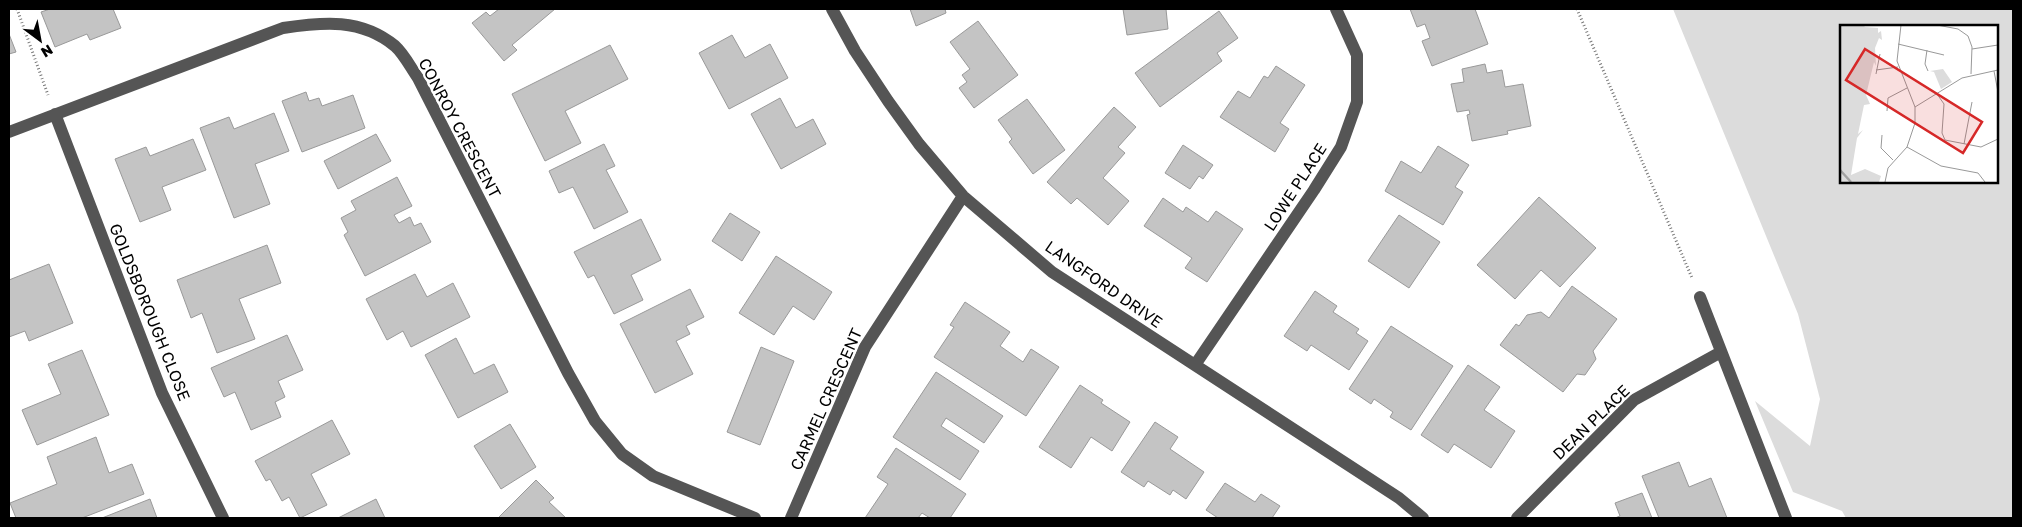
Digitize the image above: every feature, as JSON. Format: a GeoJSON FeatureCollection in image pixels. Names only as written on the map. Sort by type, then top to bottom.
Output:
{"type":"FeatureCollection","features":[{"type":"Feature","properties":{"kind":"street","name":"LANGFORD DRIVE"},"geometry":{"type":"LineString","coordinates":[[832,9],[855,51],[888,101],[919,144],[963,196],[1052,272],[1399,498],[1423,518]]}},
{"type":"Feature","properties":{"kind":"street","name":"LOWE PLACE"},"geometry":{"type":"LineString","coordinates":[[1195,365],[1341,147],[1357,102],[1357,55],[1336,9]]}},
{"type":"Feature","properties":{"kind":"street","name":"CONROY CRESCENT"},"geometry":{"type":"LineString","coordinates":[[9,132],[283,28],[325,22],[363,28],[371,32],[395,47],[418,78],[568,373],[595,421],[622,454],[653,476],[756,518]]}},
{"type":"Feature","properties":{"kind":"street","name":"GOLDSBOROUGH CLOSE"},"geometry":{"type":"LineString","coordinates":[[54,114],[162,393],[223,518]]}},
{"type":"Feature","properties":{"kind":"street","name":"CARMEL CRESCENT"},"geometry":{"type":"LineString","coordinates":[[790,518],[865,347],[963,196]]}},
{"type":"Feature","properties":{"kind":"street"},"geometry":{"type":"LineString","coordinates":[[1700,297],[1786,518]]}},
{"type":"Feature","properties":{"kind":"street","name":"DEAN PLACE"},"geometry":{"type":"LineString","coordinates":[[1517,518],[1634,400],[1721,352]]}},
{"type":"Feature","properties":{"kind":"path"},"geometry":{"type":"LineString","coordinates":[[17,9],[54,114]]}},
{"type":"Feature","properties":{"kind":"path"},"geometry":{"type":"LineString","coordinates":[[1577,9],[1700,297]]}},
{"type":"Feature","properties":{"kind":"shaded area"},"geometry":{"type":"Polygon","coordinates":[[[1673,9],[2013,9],[2013,518],[1846,518],[1842,511],[1793,492],[1755,401],[1810,446],[1820,399],[1798,314],[1673,9]]]}},
{"type":"Feature","properties":{"kind":"building"},"geometry":{"type":"Polygon","coordinates":[[[50,9],[113,9],[121,28],[90,40],[87,34],[55,47],[41,12],[50,9]]]}},
{"type":"Feature","properties":{"kind":"building"},"geometry":{"type":"Polygon","coordinates":[[[499,9],[555,9],[512,45],[517,50],[504,61],[472,23],[486,12],[490,16],[499,9]]]}},
{"type":"Feature","properties":{"kind":"building"},"geometry":{"type":"Polygon","coordinates":[[[910,9],[945,9],[946,13],[916,26],[910,9]]]}},
{"type":"Feature","properties":{"kind":"building"},"geometry":{"type":"Polygon","coordinates":[[[1123,9],[1166,9],[1168,29],[1127,35],[1123,9]]]}},
{"type":"Feature","properties":{"kind":"building"},"geometry":{"type":"Polygon","coordinates":[[[1410,9],[1475,9],[1488,44],[1432,66],[1422,41],[1430,38],[1425,24],[1417,27],[1410,9]]]}},
{"type":"Feature","properties":{"kind":"building"},"geometry":{"type":"Polygon","coordinates":[[[1219,11],[1238,38],[1217,53],[1222,61],[1160,107],[1135,73],[1219,11]]]}},
{"type":"Feature","properties":{"kind":"building"},"geometry":{"type":"Polygon","coordinates":[[[978,21],[1018,75],[974,108],[959,88],[967,82],[962,75],[970,69],[950,42],[978,21]]]}},
{"type":"Feature","properties":{"kind":"building"},"geometry":{"type":"Polygon","coordinates":[[[9,34],[16,52],[9,54],[9,34]]]}},
{"type":"Feature","properties":{"kind":"building"},"geometry":{"type":"Polygon","coordinates":[[[732,35],[745,58],[770,44],[788,78],[729,109],[699,53],[732,35]]]}},
{"type":"Feature","properties":{"kind":"building"},"geometry":{"type":"Polygon","coordinates":[[[610,45],[628,79],[565,111],[581,143],[545,161],[512,94],[610,45]]]}},
{"type":"Feature","properties":{"kind":"building"},"geometry":{"type":"Polygon","coordinates":[[[1485,64],[1487,73],[1502,70],[1505,87],[1523,84],[1531,126],[1507,131],[1508,134],[1472,141],[1467,115],[1470,114],[1469,110],[1457,112],[1451,84],[1464,82],[1462,69],[1485,64]]]}},
{"type":"Feature","properties":{"kind":"building"},"geometry":{"type":"Polygon","coordinates":[[[1276,66],[1305,85],[1280,123],[1289,129],[1275,152],[1220,117],[1238,91],[1250,98],[1264,76],[1268,78],[1276,66]]]}},
{"type":"Feature","properties":{"kind":"building"},"geometry":{"type":"Polygon","coordinates":[[[306,92],[309,101],[319,98],[322,106],[353,95],[365,128],[302,152],[282,101],[306,92]]]}},
{"type":"Feature","properties":{"kind":"building"},"geometry":{"type":"Polygon","coordinates":[[[780,98],[796,128],[813,119],[826,144],[781,169],[751,114],[780,98]]]}},
{"type":"Feature","properties":{"kind":"building"},"geometry":{"type":"Polygon","coordinates":[[[1027,99],[1065,150],[1033,174],[1009,142],[1012,139],[998,120],[1027,99]]]}},
{"type":"Feature","properties":{"kind":"building"},"geometry":{"type":"Polygon","coordinates":[[[1114,107],[1136,127],[1118,147],[1125,153],[1103,178],[1129,201],[1108,225],[1077,198],[1071,204],[1047,182],[1114,107]]]}},
{"type":"Feature","properties":{"kind":"building"},"geometry":{"type":"Polygon","coordinates":[[[274,113],[289,151],[255,164],[270,204],[234,218],[200,128],[229,117],[234,129],[274,113]]]}},
{"type":"Feature","properties":{"kind":"building"},"geometry":{"type":"Polygon","coordinates":[[[376,134],[391,161],[338,189],[324,161],[376,134]]]}},
{"type":"Feature","properties":{"kind":"building"},"geometry":{"type":"Polygon","coordinates":[[[193,139],[206,170],[162,187],[171,210],[140,222],[115,159],[146,147],[150,156],[193,139]]]}},
{"type":"Feature","properties":{"kind":"building"},"geometry":{"type":"Polygon","coordinates":[[[604,144],[615,166],[606,170],[628,212],[594,229],[573,187],[559,193],[549,171],[604,144]]]}},
{"type":"Feature","properties":{"kind":"building"},"geometry":{"type":"Polygon","coordinates":[[[1183,145],[1213,165],[1203,179],[1199,176],[1190,189],[1165,173],[1183,145]]]}},
{"type":"Feature","properties":{"kind":"building"},"geometry":{"type":"Polygon","coordinates":[[[1438,146],[1469,165],[1455,187],[1463,192],[1443,225],[1385,191],[1401,161],[1421,173],[1438,146]]]}},
{"type":"Feature","properties":{"kind":"building"},"geometry":{"type":"Polygon","coordinates":[[[397,177],[412,206],[394,215],[399,223],[410,217],[414,226],[421,223],[431,242],[365,276],[344,235],[348,232],[341,218],[356,210],[351,201],[397,177]]]}},
{"type":"Feature","properties":{"kind":"building"},"geometry":{"type":"Polygon","coordinates":[[[1539,197],[1596,248],[1560,287],[1541,270],[1515,299],[1477,265],[1539,197]]]}},
{"type":"Feature","properties":{"kind":"building"},"geometry":{"type":"Polygon","coordinates":[[[1163,198],[1183,212],[1186,207],[1208,222],[1216,211],[1243,229],[1207,282],[1185,268],[1192,258],[1144,226],[1163,198]]]}},
{"type":"Feature","properties":{"kind":"building"},"geometry":{"type":"Polygon","coordinates":[[[730,213],[760,232],[742,261],[712,241],[730,213]]]}},
{"type":"Feature","properties":{"kind":"building"},"geometry":{"type":"Polygon","coordinates":[[[1399,215],[1440,242],[1409,288],[1368,261],[1399,215]]]}},
{"type":"Feature","properties":{"kind":"building"},"geometry":{"type":"Polygon","coordinates":[[[641,219],[661,260],[631,275],[643,300],[614,314],[594,275],[588,278],[574,252],[641,219]]]}},
{"type":"Feature","properties":{"kind":"building"},"geometry":{"type":"Polygon","coordinates":[[[267,245],[281,283],[239,299],[255,339],[217,353],[202,313],[191,318],[177,280],[267,245]]]}},
{"type":"Feature","properties":{"kind":"building"},"geometry":{"type":"Polygon","coordinates":[[[776,256],[832,292],[814,320],[793,306],[774,335],[739,313],[776,256]]]}},
{"type":"Feature","properties":{"kind":"building"},"geometry":{"type":"Polygon","coordinates":[[[49,264],[73,323],[29,341],[25,331],[9,337],[9,280],[49,264]]]}},
{"type":"Feature","properties":{"kind":"building"},"geometry":{"type":"Polygon","coordinates":[[[415,274],[427,297],[453,283],[470,317],[411,347],[403,331],[387,340],[366,299],[415,274]]]}},
{"type":"Feature","properties":{"kind":"building"},"geometry":{"type":"Polygon","coordinates":[[[1572,286],[1617,319],[1593,351],[1596,359],[1585,375],[1577,374],[1563,392],[1500,345],[1516,324],[1519,326],[1527,315],[1541,312],[1549,318],[1572,286]]]}},
{"type":"Feature","properties":{"kind":"building"},"geometry":{"type":"Polygon","coordinates":[[[690,289],[704,317],[686,326],[690,334],[676,341],[693,374],[655,393],[620,324],[690,289]]]}},
{"type":"Feature","properties":{"kind":"building"},"geometry":{"type":"Polygon","coordinates":[[[1315,291],[1337,306],[1333,312],[1359,329],[1356,333],[1368,341],[1349,370],[1311,345],[1307,351],[1284,336],[1315,291]]]}},
{"type":"Feature","properties":{"kind":"building"},"geometry":{"type":"Polygon","coordinates":[[[965,302],[1010,332],[1000,346],[1023,362],[1031,349],[1059,367],[1026,416],[934,357],[954,327],[950,325],[965,302]]]}},
{"type":"Feature","properties":{"kind":"building"},"geometry":{"type":"Polygon","coordinates":[[[1391,326],[1453,366],[1411,430],[1390,417],[1393,412],[1374,399],[1371,404],[1349,389],[1391,326]]]}},
{"type":"Feature","properties":{"kind":"building"},"geometry":{"type":"Polygon","coordinates":[[[287,335],[303,370],[278,381],[285,397],[275,402],[281,417],[251,430],[235,392],[224,397],[211,368],[287,335]]]}},
{"type":"Feature","properties":{"kind":"building"},"geometry":{"type":"Polygon","coordinates":[[[456,338],[474,374],[494,364],[508,392],[458,418],[425,355],[456,338]]]}},
{"type":"Feature","properties":{"kind":"building"},"geometry":{"type":"Polygon","coordinates":[[[761,347],[794,361],[760,445],[727,432],[761,347]]]}},
{"type":"Feature","properties":{"kind":"building"},"geometry":{"type":"Polygon","coordinates":[[[82,350],[109,415],[37,445],[22,410],[61,394],[48,364],[82,350]]]}},
{"type":"Feature","properties":{"kind":"building"},"geometry":{"type":"Polygon","coordinates":[[[1468,365],[1500,387],[1484,410],[1515,431],[1491,468],[1454,444],[1448,453],[1421,435],[1468,365]]]}},
{"type":"Feature","properties":{"kind":"building"},"geometry":{"type":"Polygon","coordinates":[[[936,372],[1003,416],[984,443],[946,418],[941,426],[979,451],[960,480],[893,437],[936,372]]]}},
{"type":"Feature","properties":{"kind":"building"},"geometry":{"type":"Polygon","coordinates":[[[1080,385],[1103,400],[1101,403],[1130,422],[1112,451],[1091,437],[1071,468],[1039,447],[1080,385]]]}},
{"type":"Feature","properties":{"kind":"building"},"geometry":{"type":"Polygon","coordinates":[[[332,420],[350,454],[311,474],[327,505],[300,518],[289,497],[282,501],[270,479],[266,481],[255,461],[332,420]]]}},
{"type":"Feature","properties":{"kind":"building"},"geometry":{"type":"Polygon","coordinates":[[[1155,422],[1178,437],[1170,449],[1204,472],[1186,499],[1173,490],[1170,495],[1148,481],[1144,487],[1121,472],[1155,422]]]}},
{"type":"Feature","properties":{"kind":"building"},"geometry":{"type":"Polygon","coordinates":[[[510,424],[536,467],[501,489],[474,446],[510,424]]]}},
{"type":"Feature","properties":{"kind":"building"},"geometry":{"type":"Polygon","coordinates":[[[96,437],[109,473],[132,464],[144,494],[82,518],[16,518],[10,503],[57,484],[47,457],[96,437]]]}},
{"type":"Feature","properties":{"kind":"building"},"geometry":{"type":"Polygon","coordinates":[[[896,448],[966,494],[950,518],[930,518],[922,513],[918,518],[865,518],[888,484],[877,477],[896,448]]]}},
{"type":"Feature","properties":{"kind":"building"},"geometry":{"type":"Polygon","coordinates":[[[1679,462],[1689,487],[1711,478],[1727,518],[1659,518],[1642,476],[1679,462]]]}},
{"type":"Feature","properties":{"kind":"building"},"geometry":{"type":"Polygon","coordinates":[[[536,480],[554,498],[549,502],[566,518],[498,518],[536,480]]]}},
{"type":"Feature","properties":{"kind":"building"},"geometry":{"type":"Polygon","coordinates":[[[1225,483],[1255,502],[1261,494],[1280,506],[1272,518],[1218,518],[1206,510],[1225,483]]]}},
{"type":"Feature","properties":{"kind":"building"},"geometry":{"type":"Polygon","coordinates":[[[1642,493],[1652,518],[1615,518],[1620,516],[1615,503],[1642,493]]]}},
{"type":"Feature","properties":{"kind":"building"},"geometry":{"type":"Polygon","coordinates":[[[150,499],[157,518],[102,518],[150,499]]]}},
{"type":"Feature","properties":{"kind":"building"},"geometry":{"type":"Polygon","coordinates":[[[376,499],[385,518],[338,518],[376,499]]]}}]}
